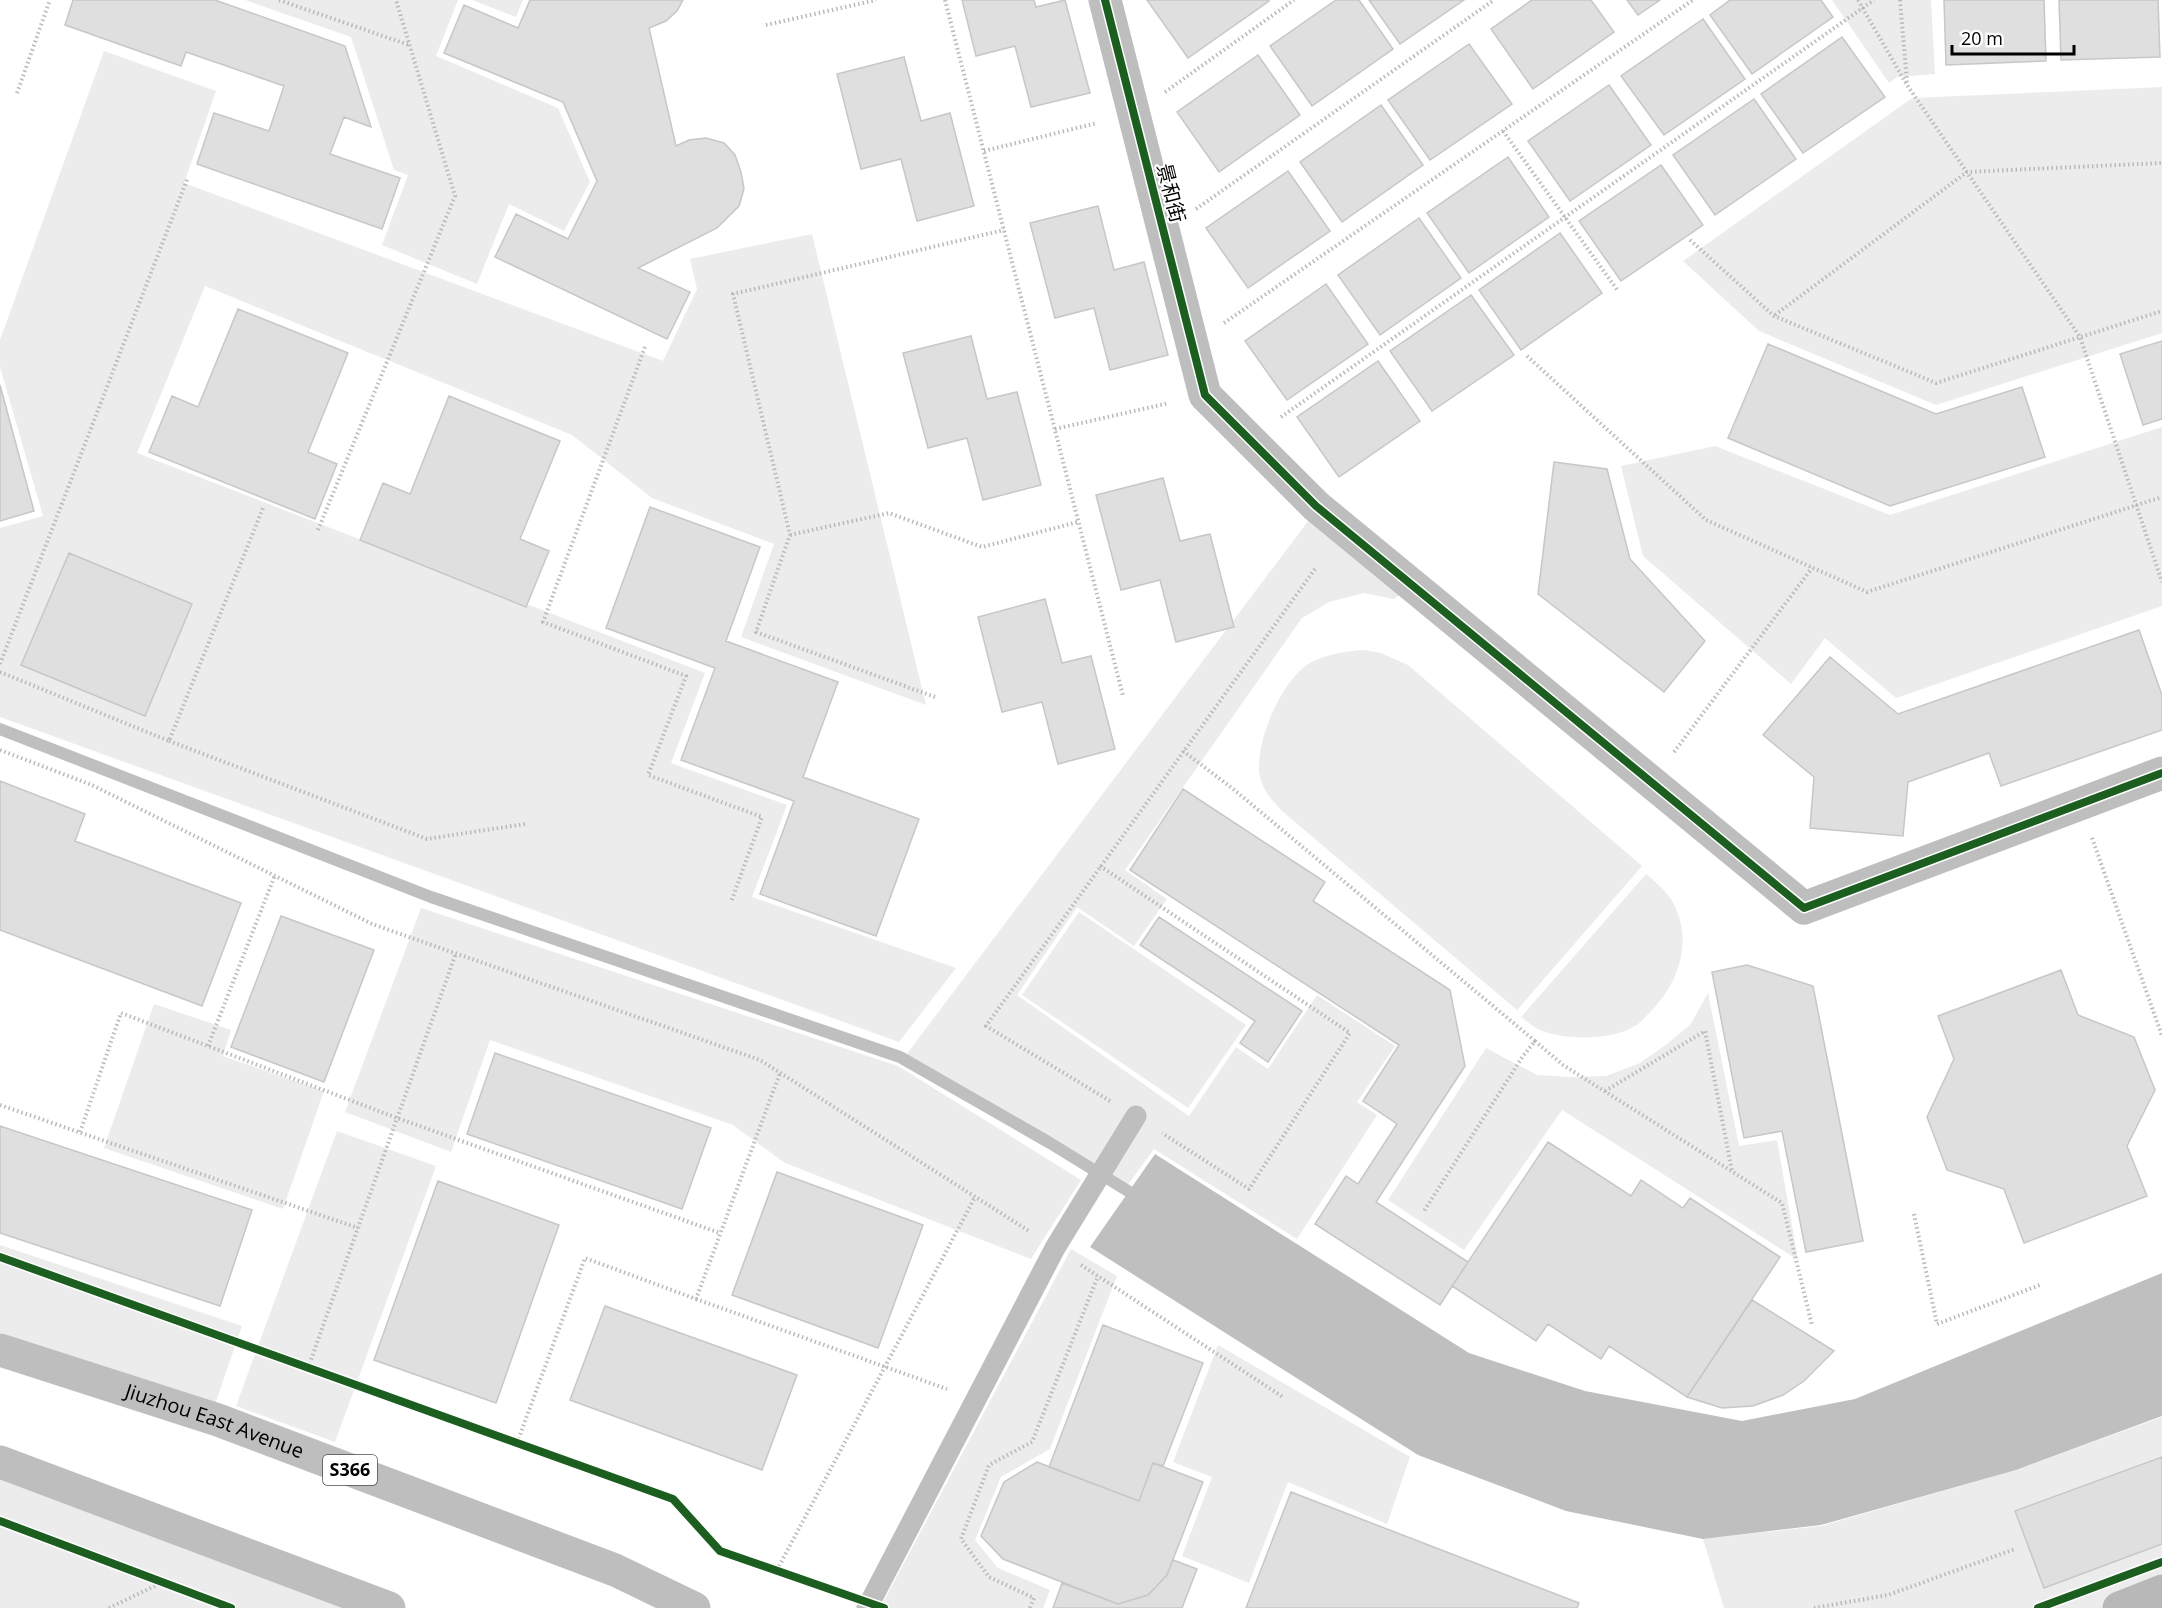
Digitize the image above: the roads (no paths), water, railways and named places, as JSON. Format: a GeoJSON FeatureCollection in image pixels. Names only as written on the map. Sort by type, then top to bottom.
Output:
{"type":"FeatureCollection","features":[{"type":"Feature","properties":{"kind":"street","name":"景和街"},"geometry":{"type":"LineString","coordinates":[[1105,0],[1205,395],[1316,506],[1804,908],[2162,772]]}},
{"type":"Feature","properties":{"kind":"street","name":"Jiuzhou East Avenue"},"geometry":{"type":"LineString","coordinates":[[0,1350],[218,1420],[615,1570],[694,1608]]}},
{"type":"Feature","properties":{"kind":"street"},"geometry":{"type":"LineString","coordinates":[[0,1462],[389,1608]]}},
{"type":"Feature","properties":{"kind":"street"},"geometry":{"type":"LineString","coordinates":[[2119,1608],[2162,1592]]}},
{"type":"Feature","properties":{"kind":"lane"},"geometry":{"type":"LineString","coordinates":[[867,1608],[1055,1248],[1136,1116]]}},
{"type":"Feature","properties":{"kind":"waterway"},"geometry":{"type":"LineString","coordinates":[[0,729],[431,897],[900,1057],[1050,1143],[1141,1199]]}}]}
